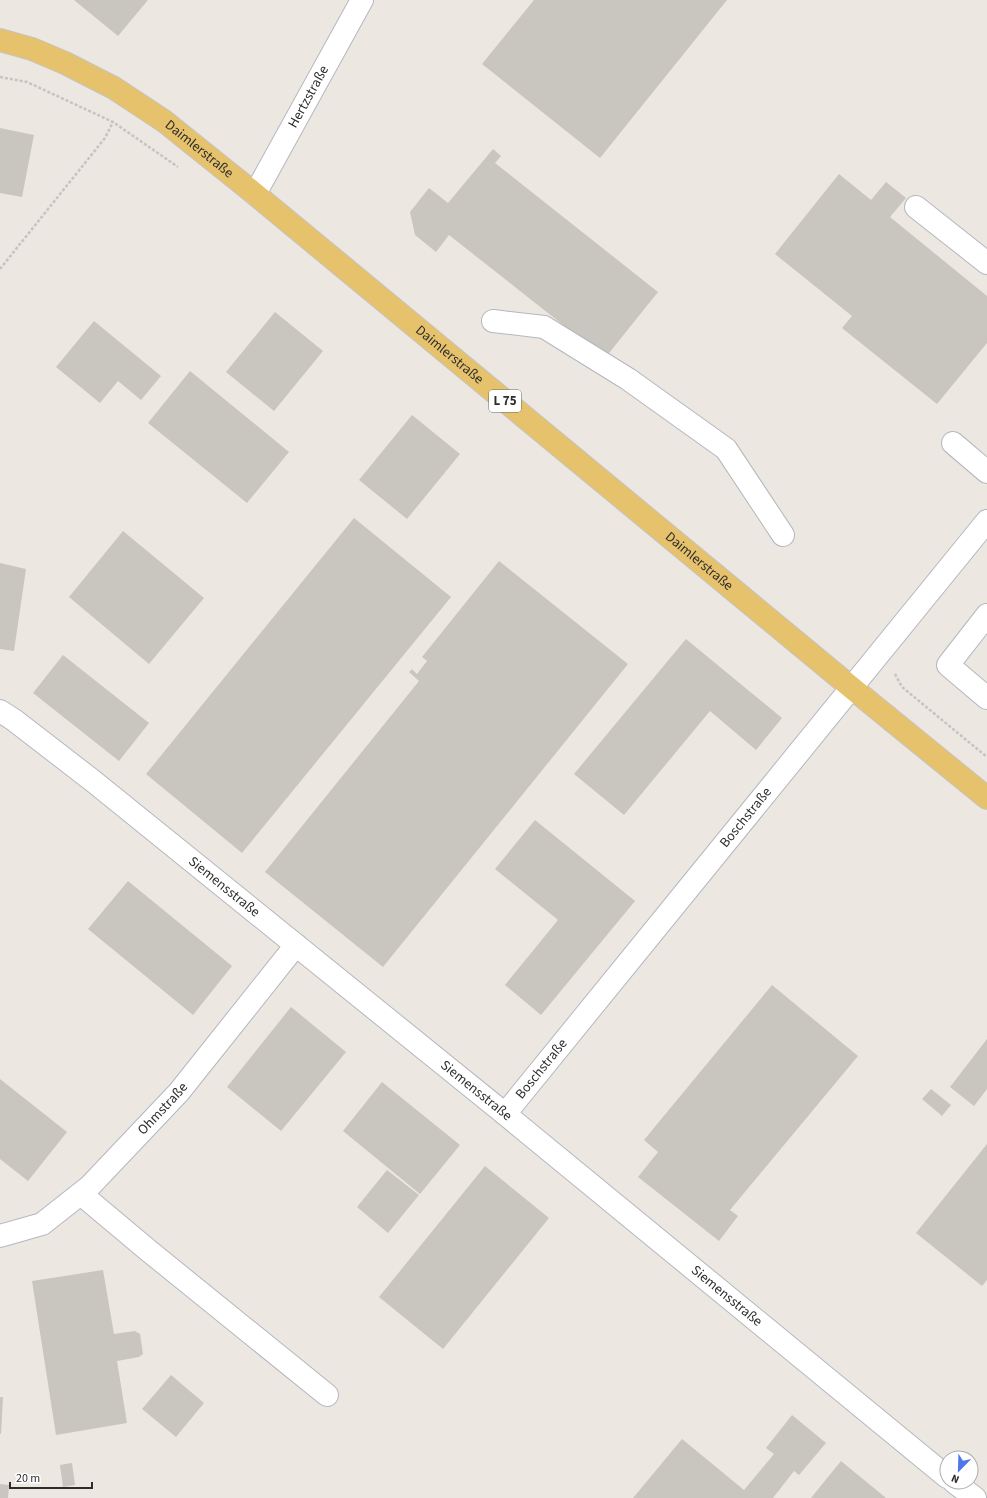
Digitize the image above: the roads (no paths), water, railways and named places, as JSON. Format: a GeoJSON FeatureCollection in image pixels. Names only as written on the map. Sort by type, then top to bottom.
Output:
{"type":"FeatureCollection","features":[{"type":"Feature","properties":{"kind":"main road","name":"Daimlerstraße"},"geometry":{"type":"LineString","coordinates":[[0,40],[32,49],[65,63],[114,88],[164,121],[255,194],[987,798]]}},
{"type":"Feature","properties":{"kind":"street","name":"Hertzstraße"},"geometry":{"type":"LineString","coordinates":[[255,194],[362,0]]}},
{"type":"Feature","properties":{"kind":"street"},"geometry":{"type":"LineString","coordinates":[[916,206],[987,263]]}},
{"type":"Feature","properties":{"kind":"street"},"geometry":{"type":"LineString","coordinates":[[493,321],[544,327],[628,379],[726,449],[783,535]]}},
{"type":"Feature","properties":{"kind":"street"},"geometry":{"type":"LineString","coordinates":[[953,443],[987,472]]}},
{"type":"Feature","properties":{"kind":"street","name":"Boschstraße"},"geometry":{"type":"LineString","coordinates":[[505,1114],[852,688],[984,529]]}},
{"type":"Feature","properties":{"kind":"street"},"geometry":{"type":"LineString","coordinates":[[987,615],[948,665],[987,698]]}},
{"type":"Feature","properties":{"kind":"street","name":"Siemensstraße"},"geometry":{"type":"LineString","coordinates":[[0,712],[14,720],[93,781],[505,1114],[939,1470]]}},
{"type":"Feature","properties":{"kind":"street","name":"Ohmstraße"},"geometry":{"type":"LineString","coordinates":[[0,1236],[42,1224],[89,1188],[178,1092],[296,945]]}},
{"type":"Feature","properties":{"kind":"street"},"geometry":{"type":"LineString","coordinates":[[81,1194],[327,1395]]}},
{"type":"Feature","properties":{"kind":"street"},"geometry":{"type":"LineString","coordinates":[[964,1490],[975,1498]]}}]}
